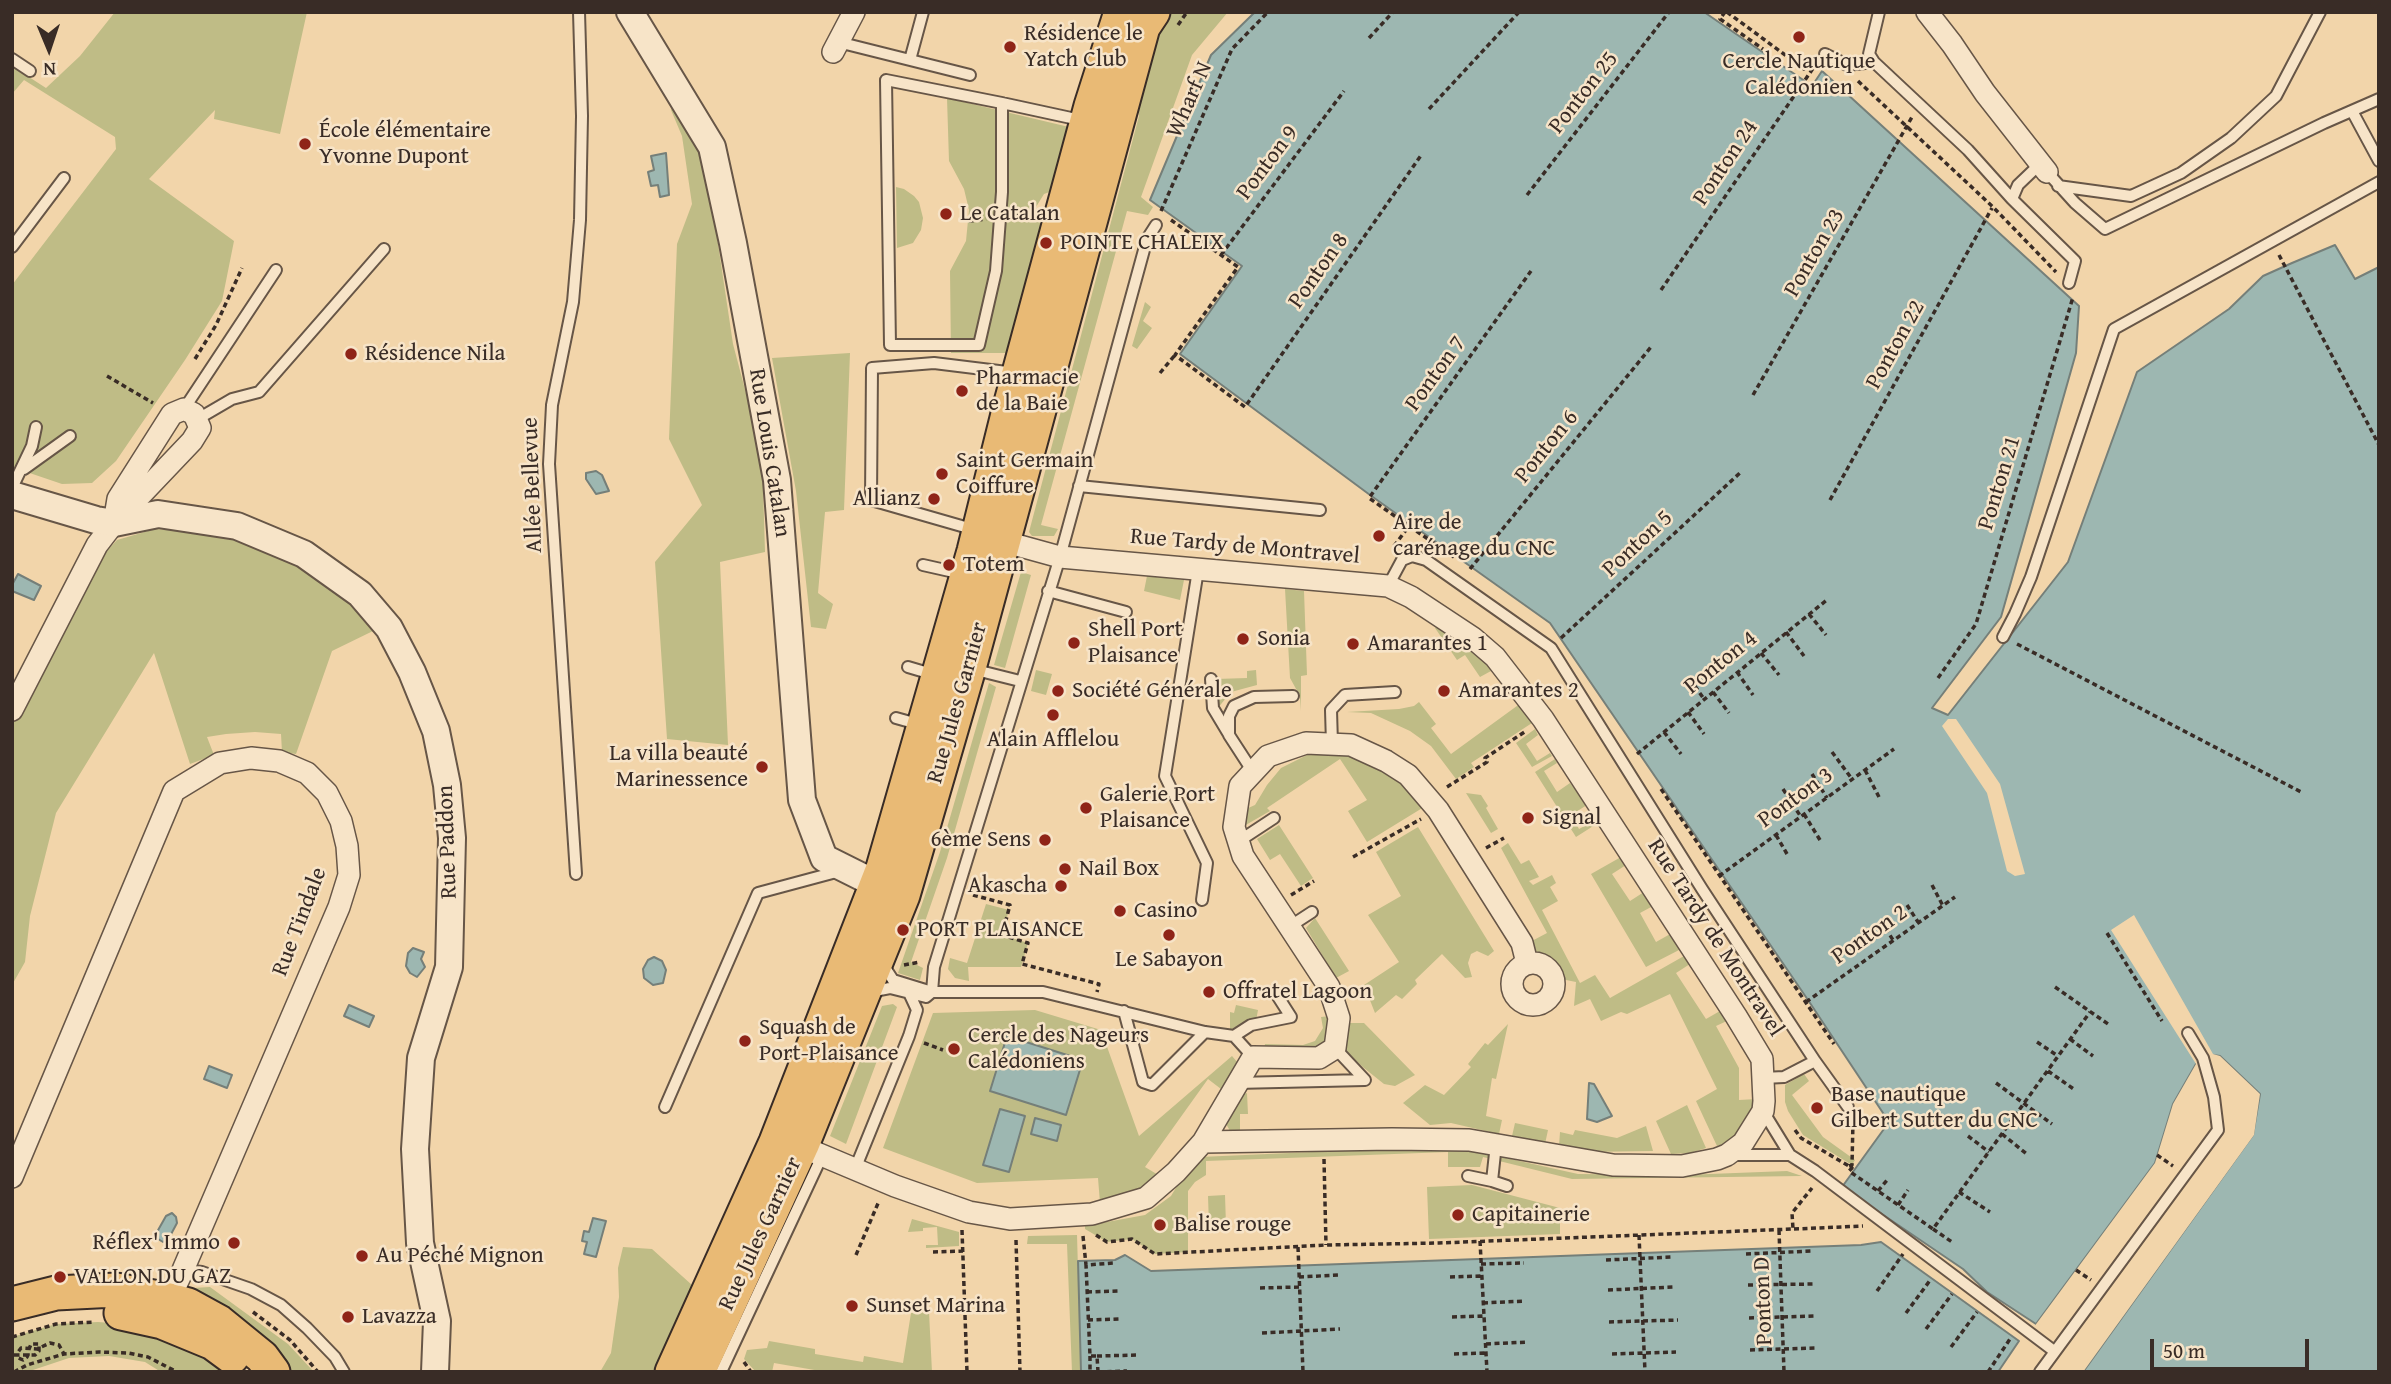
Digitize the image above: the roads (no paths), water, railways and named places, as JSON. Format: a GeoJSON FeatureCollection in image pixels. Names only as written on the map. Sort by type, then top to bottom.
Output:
{"type":"FeatureCollection","features":[{"type":"Feature","properties":{"kind":"main road","name":"Rue Jules Garnier"},"geometry":{"type":"LineString","coordinates":[[698,1372],[812,1150],[842,1046],[903,895],[942,760],[947,659],[977,549],[1004,431],[1087,121],[1121,12]]}},
{"type":"Feature","properties":{"kind":"main road","name":"Rue Jules Garnier"},"geometry":{"type":"LineString","coordinates":[[672,1372],[776,1142],[894,834],[910,722],[947,659],[977,549],[1143,27],[1153,12]]}},
{"type":"Feature","properties":{"kind":"main road"},"geometry":{"type":"LineString","coordinates":[[20,1333],[56,1293],[116,1290],[188,1305],[219,1322],[262,1357],[273,1372]]}},
{"type":"Feature","properties":{"kind":"main road"},"geometry":{"type":"LineString","coordinates":[[20,1333],[52,1311],[105,1310],[162,1322],[213,1343],[246,1372]]}},
{"type":"Feature","properties":{"kind":"street","name":"Rue Louis Catalan"},"geometry":{"type":"LineString","coordinates":[[630,12],[712,147],[733,243],[777,480],[802,800],[824,858],[876,884]]}},
{"type":"Feature","properties":{"kind":"street"},"geometry":{"type":"LineString","coordinates":[[836,47],[854,12]]}},
{"type":"Feature","properties":{"kind":"street"},"geometry":{"type":"LineString","coordinates":[[1927,12],[1985,93],[2049,174]]}},
{"type":"Feature","properties":{"kind":"street"},"geometry":{"type":"LineString","coordinates":[[12,710],[97,545],[114,523],[192,441],[200,428],[184,414],[118,499],[114,523]]}},
{"type":"Feature","properties":{"kind":"street"},"geometry":{"type":"LineString","coordinates":[[12,495],[114,523]]}},
{"type":"Feature","properties":{"kind":"street","name":"Rue Paddon"},"geometry":{"type":"LineString","coordinates":[[114,523],[170,514],[237,526],[304,555],[360,594],[388,628],[412,672],[436,731],[447,785],[452,838],[449,967],[421,1058],[415,1149],[420,1243],[437,1321],[435,1372]]}},
{"type":"Feature","properties":{"kind":"street","name":"Rue Tardy de Montravel"},"geometry":{"type":"LineString","coordinates":[[977,549],[1388,586],[1411,597],[1473,638],[1496,657],[1527,696],[1736,1016],[1762,1059],[1763,1111]]}},
{"type":"Feature","properties":{"kind":"street"},"geometry":{"type":"LineString","coordinates":[[825,1018],[826,1041],[791,1129],[812,1150],[969,1212],[1010,1219],[1092,1214],[1146,1198],[1176,1172],[1203,1142],[1253,1057],[1319,1058],[1335,1048],[1339,1018],[1329,987],[1243,856],[1234,827],[1240,786],[1268,756],[1306,743],[1351,745],[1386,761],[1408,775],[1433,801],[1522,943],[1527,963]]}},
{"type":"Feature","properties":{"kind":"street","name":"Rue Tindale"},"geometry":{"type":"LineString","coordinates":[[12,1177],[174,791],[220,763],[251,758],[279,761],[307,773],[327,793],[341,821],[347,846],[349,875],[339,907],[169,1300]]}},
{"type":"Feature","properties":{"kind":"street"},"geometry":{"type":"LineString","coordinates":[[876,884],[890,885],[899,876],[928,777],[942,760]]}},
{"type":"Feature","properties":{"kind":"street"},"geometry":{"type":"LineString","coordinates":[[842,1046],[840,1017],[888,910],[876,884]]}},
{"type":"Feature","properties":{"kind":"street"},"geometry":{"type":"LineString","coordinates":[[1203,1142],[1456,1140],[1496,1144],[1613,1165],[1682,1166],[1727,1155],[1743,1143],[1763,1111]]}},
{"type":"Feature","properties":{"kind":"street"},"geometry":{"type":"LineString","coordinates":[[737,1228],[750,1221],[785,1149],[812,1150]]}},
{"type":"Feature","properties":{"kind":"street"},"geometry":{"type":"LineString","coordinates":[[105,1310],[117,1300],[162,1307],[169,1300]]}},
{"type":"Feature","properties":{"kind":"street"},"geometry":{"type":"LineString","coordinates":[[169,1300],[170,1308],[201,1323],[213,1343]]}},
{"type":"Feature","properties":{"kind":"lane","name":"Allée Bellevue"},"geometry":{"type":"LineString","coordinates":[[576,874],[549,464],[552,405],[573,302],[580,220],[582,116],[579,12]]}},
{"type":"Feature","properties":{"kind":"lane"},"geometry":{"type":"LineString","coordinates":[[910,60],[923,12]]}},
{"type":"Feature","properties":{"kind":"lane"},"geometry":{"type":"LineString","coordinates":[[1878,12],[1869,54],[1874,62],[1968,150],[2012,200],[2075,261],[2073,285]]}},
{"type":"Feature","properties":{"kind":"lane"},"geometry":{"type":"LineString","coordinates":[[2012,200],[2018,185],[2049,174],[2131,196],[2181,173],[2231,138],[2276,96],[2320,12]]}},
{"type":"Feature","properties":{"kind":"lane"},"geometry":{"type":"LineString","coordinates":[[836,47],[910,60],[971,75]]}},
{"type":"Feature","properties":{"kind":"lane"},"geometry":{"type":"LineString","coordinates":[[1821,55],[1847,65],[1874,62]]}},
{"type":"Feature","properties":{"kind":"lane"},"geometry":{"type":"LineString","coordinates":[[12,59],[30,71]]}},
{"type":"Feature","properties":{"kind":"lane"},"geometry":{"type":"LineString","coordinates":[[1002,103],[1002,192],[996,271],[979,345],[890,345],[886,80],[1002,103],[1087,121]]}},
{"type":"Feature","properties":{"kind":"lane"},"geometry":{"type":"LineString","coordinates":[[2049,174],[2105,229],[2379,99]]}},
{"type":"Feature","properties":{"kind":"lane"},"geometry":{"type":"LineString","coordinates":[[2352,111],[2379,161]]}},
{"type":"Feature","properties":{"kind":"lane"},"geometry":{"type":"LineString","coordinates":[[12,247],[64,178]]}},
{"type":"Feature","properties":{"kind":"lane"},"geometry":{"type":"LineString","coordinates":[[2003,637],[2031,577],[2114,329],[2379,182]]}},
{"type":"Feature","properties":{"kind":"lane"},"geometry":{"type":"LineString","coordinates":[[863,993],[890,988],[926,997],[932,992],[934,967],[1060,557],[1147,239],[1156,225]]}},
{"type":"Feature","properties":{"kind":"lane"},"geometry":{"type":"LineString","coordinates":[[184,414],[259,392],[384,248]]}},
{"type":"Feature","properties":{"kind":"lane"},"geometry":{"type":"LineString","coordinates":[[184,414],[275,270]]}},
{"type":"Feature","properties":{"kind":"lane"},"geometry":{"type":"LineString","coordinates":[[977,549],[871,500],[872,368],[934,363],[1007,372]]}},
{"type":"Feature","properties":{"kind":"lane"},"geometry":{"type":"LineString","coordinates":[[12,488],[32,446],[36,427]]}},
{"type":"Feature","properties":{"kind":"lane"},"geometry":{"type":"LineString","coordinates":[[22,470],[70,436]]}},
{"type":"Feature","properties":{"kind":"lane"},"geometry":{"type":"LineString","coordinates":[[1079,486],[1320,510]]}},
{"type":"Feature","properties":{"kind":"lane"},"geometry":{"type":"LineString","coordinates":[[923,565],[977,549]]}},
{"type":"Feature","properties":{"kind":"lane"},"geometry":{"type":"LineString","coordinates":[[1388,586],[1402,560],[1412,556],[1426,560],[1550,648],[1702,889],[1848,1107]]}},
{"type":"Feature","properties":{"kind":"lane"},"geometry":{"type":"LineString","coordinates":[[1198,570],[1165,776],[1207,863],[1202,900]]}},
{"type":"Feature","properties":{"kind":"lane"},"geometry":{"type":"LineString","coordinates":[[1048,590],[1126,611]]}},
{"type":"Feature","properties":{"kind":"lane"},"geometry":{"type":"LineString","coordinates":[[947,659],[1020,681]]}},
{"type":"Feature","properties":{"kind":"lane"},"geometry":{"type":"LineString","coordinates":[[1211,679],[1213,708],[1253,772]]}},
{"type":"Feature","properties":{"kind":"lane"},"geometry":{"type":"LineString","coordinates":[[1332,744],[1331,710],[1345,695],[1395,692]]}},
{"type":"Feature","properties":{"kind":"lane"},"geometry":{"type":"LineString","coordinates":[[1229,735],[1228,716],[1234,706],[1254,697],[1293,696]]}},
{"type":"Feature","properties":{"kind":"lane"},"geometry":{"type":"LineString","coordinates":[[1238,841],[1274,818]]}},
{"type":"Feature","properties":{"kind":"lane"},"geometry":{"type":"LineString","coordinates":[[665,1107],[758,893],[846,869]]}},
{"type":"Feature","properties":{"kind":"lane"},"geometry":{"type":"LineString","coordinates":[[1289,927],[1312,912]]}},
{"type":"Feature","properties":{"kind":"lane"},"geometry":{"type":"LineString","coordinates":[[878,957],[893,979],[932,992],[1043,992],[1205,1032],[1234,1036],[1253,1057]]}},
{"type":"Feature","properties":{"kind":"lane"},"geometry":{"type":"LineString","coordinates":[[1234,1036],[1251,1025],[1291,1017],[1275,992]]}},
{"type":"Feature","properties":{"kind":"lane"},"geometry":{"type":"LineString","coordinates":[[855,1169],[909,1036],[917,1010],[910,995]]}},
{"type":"Feature","properties":{"kind":"lane"},"geometry":{"type":"LineString","coordinates":[[1124,1011],[1143,1082],[1152,1084],[1205,1032]]}},
{"type":"Feature","properties":{"kind":"lane"},"geometry":{"type":"LineString","coordinates":[[2039,1372],[2218,1130],[2214,1097],[2203,1058],[2188,1033]]}},
{"type":"Feature","properties":{"kind":"lane"},"geometry":{"type":"LineString","coordinates":[[1236,1083],[1365,1080],[1335,1048]]}},
{"type":"Feature","properties":{"kind":"lane"},"geometry":{"type":"LineString","coordinates":[[1763,1078],[1784,1077],[1815,1061]]}},
{"type":"Feature","properties":{"kind":"lane"},"geometry":{"type":"LineString","coordinates":[[1763,1111],[1790,1155],[1822,1176],[2054,1351]]}},
{"type":"Feature","properties":{"kind":"lane"},"geometry":{"type":"LineString","coordinates":[[1492,1181],[1496,1144]]}},
{"type":"Feature","properties":{"kind":"lane"},"geometry":{"type":"LineString","coordinates":[[721,1372],[812,1150]]}},
{"type":"Feature","properties":{"kind":"lane"},"geometry":{"type":"LineString","coordinates":[[1727,1155],[1790,1155]]}},
{"type":"Feature","properties":{"kind":"lane"},"geometry":{"type":"LineString","coordinates":[[1468,1176],[1507,1185]]}},
{"type":"Feature","properties":{"kind":"lane"},"geometry":{"type":"LineString","coordinates":[[183,1270],[202,1272],[251,1289],[281,1305],[326,1347],[344,1372]]}},
{"type":"Feature","properties":{"kind":"water"},"geometry":{"type":"Polygon","coordinates":[[[1255,12],[1704,12],[1812,86],[1822,71],[2079,306],[2076,353],[2001,617],[1932,708],[1948,715],[2068,562],[2137,372],[2229,309],[2263,276],[2292,263],[2335,245],[2355,279],[2379,267],[2379,1372],[2083,1372],[2253,1135],[2260,1094],[2220,1056],[2213,1055],[2196,1064],[2173,1104],[2155,1163],[2036,1324],[1987,1292],[1963,1269],[1842,1187],[1889,1122],[1550,623],[1370,495],[1180,354],[1242,266],[1150,200],[1211,55],[1255,12]]]}},
{"type":"Feature","properties":{"kind":"water"},"geometry":{"type":"Polygon","coordinates":[[[666,153],[669,195],[660,197],[658,185],[651,186],[648,172],[654,170],[651,156],[666,153]]]}},
{"type":"Feature","properties":{"kind":"water"},"geometry":{"type":"Polygon","coordinates":[[[596,471],[602,475],[609,491],[596,494],[586,479],[586,473],[596,471]]]}},
{"type":"Feature","properties":{"kind":"water"},"geometry":{"type":"Polygon","coordinates":[[[18,574],[41,586],[34,600],[12,591],[18,574]]]}},
{"type":"Feature","properties":{"kind":"water"},"geometry":{"type":"Polygon","coordinates":[[[413,948],[424,952],[421,959],[425,967],[417,977],[410,973],[406,966],[408,953],[413,948]]]}},
{"type":"Feature","properties":{"kind":"water"},"geometry":{"type":"Polygon","coordinates":[[[654,957],[662,961],[666,970],[663,983],[653,985],[644,978],[643,969],[648,960],[654,957]]]}},
{"type":"Feature","properties":{"kind":"water"},"geometry":{"type":"Polygon","coordinates":[[[349,1005],[374,1016],[369,1027],[344,1016],[349,1005]]]}},
{"type":"Feature","properties":{"kind":"water"},"geometry":{"type":"Polygon","coordinates":[[[1007,1036],[1083,1060],[1066,1115],[990,1091],[1007,1036]]]}},
{"type":"Feature","properties":{"kind":"water"},"geometry":{"type":"Polygon","coordinates":[[[209,1066],[232,1075],[227,1088],[204,1079],[209,1066]]]}},
{"type":"Feature","properties":{"kind":"water"},"geometry":{"type":"Polygon","coordinates":[[[1589,1083],[1594,1084],[1612,1116],[1597,1122],[1587,1119],[1589,1083]]]}},
{"type":"Feature","properties":{"kind":"water"},"geometry":{"type":"Polygon","coordinates":[[[1000,1109],[1025,1116],[1009,1172],[983,1165],[1000,1109]]]}},
{"type":"Feature","properties":{"kind":"water"},"geometry":{"type":"Polygon","coordinates":[[[1035,1118],[1061,1125],[1057,1141],[1031,1134],[1035,1118]]]}},
{"type":"Feature","properties":{"kind":"water"},"geometry":{"type":"Polygon","coordinates":[[[172,1213],[177,1223],[169,1238],[163,1242],[158,1239],[157,1232],[166,1216],[172,1213]]]}},
{"type":"Feature","properties":{"kind":"water"},"geometry":{"type":"Polygon","coordinates":[[[593,1218],[606,1221],[596,1257],[584,1254],[587,1242],[582,1241],[584,1231],[589,1232],[593,1218]]]}},
{"type":"Feature","properties":{"kind":"water"},"geometry":{"type":"Polygon","coordinates":[[[1881,1242],[2019,1341],[1998,1372],[1081,1372],[1078,1261],[1115,1260],[1125,1255],[1151,1271],[1861,1245],[1881,1242]]]}},
{"type":"Feature","properties":{"kind":"place","name":"Cercle Nautique Calédonien"},"geometry":{"type":"Point","coordinates":[1799,37]}},
{"type":"Feature","properties":{"kind":"place","name":"Résidence le Yatch Club"},"geometry":{"type":"Point","coordinates":[1010,47]}},
{"type":"Feature","properties":{"kind":"place","name":"École élémentaire Yvonne Dupont"},"geometry":{"type":"Point","coordinates":[305,144]}},
{"type":"Feature","properties":{"kind":"place","name":"Le Catalan"},"geometry":{"type":"Point","coordinates":[946,214]}},
{"type":"Feature","properties":{"kind":"place","name":"POINTE CHALEIX"},"geometry":{"type":"Point","coordinates":[1046,243]}},
{"type":"Feature","properties":{"kind":"place","name":"Résidence Nila"},"geometry":{"type":"Point","coordinates":[351,354]}},
{"type":"Feature","properties":{"kind":"place","name":"Pharmacie de la Baie"},"geometry":{"type":"Point","coordinates":[962,391]}},
{"type":"Feature","properties":{"kind":"place","name":"Saint Germain Coiffure"},"geometry":{"type":"Point","coordinates":[942,474]}},
{"type":"Feature","properties":{"kind":"place","name":"Allianz"},"geometry":{"type":"Point","coordinates":[934,499]}},
{"type":"Feature","properties":{"kind":"place","name":"Aire de carénage du CNC"},"geometry":{"type":"Point","coordinates":[1379,536]}},
{"type":"Feature","properties":{"kind":"place","name":"Totem"},"geometry":{"type":"Point","coordinates":[949,565]}},
{"type":"Feature","properties":{"kind":"place","name":"Sonia"},"geometry":{"type":"Point","coordinates":[1243,639]}},
{"type":"Feature","properties":{"kind":"place","name":"Shell Port Plaisance"},"geometry":{"type":"Point","coordinates":[1074,643]}},
{"type":"Feature","properties":{"kind":"place","name":"Amarantes 1"},"geometry":{"type":"Point","coordinates":[1353,644]}},
{"type":"Feature","properties":{"kind":"place","name":"Société Générale"},"geometry":{"type":"Point","coordinates":[1058,691]}},
{"type":"Feature","properties":{"kind":"place","name":"Amarantes 2"},"geometry":{"type":"Point","coordinates":[1444,691]}},
{"type":"Feature","properties":{"kind":"place","name":"Alain Afflelou"},"geometry":{"type":"Point","coordinates":[1053,715]}},
{"type":"Feature","properties":{"kind":"place","name":"La villa beauté Marinessence"},"geometry":{"type":"Point","coordinates":[762,767]}},
{"type":"Feature","properties":{"kind":"place","name":"Galerie Port Plaisance"},"geometry":{"type":"Point","coordinates":[1086,808]}},
{"type":"Feature","properties":{"kind":"place","name":"Signal"},"geometry":{"type":"Point","coordinates":[1528,818]}},
{"type":"Feature","properties":{"kind":"place","name":"6ème Sens"},"geometry":{"type":"Point","coordinates":[1045,840]}},
{"type":"Feature","properties":{"kind":"place","name":"Nail Box"},"geometry":{"type":"Point","coordinates":[1065,869]}},
{"type":"Feature","properties":{"kind":"place","name":"Akascha"},"geometry":{"type":"Point","coordinates":[1061,886]}},
{"type":"Feature","properties":{"kind":"place","name":"Casino"},"geometry":{"type":"Point","coordinates":[1120,911]}},
{"type":"Feature","properties":{"kind":"place","name":"PORT PLAISANCE"},"geometry":{"type":"Point","coordinates":[903,930]}},
{"type":"Feature","properties":{"kind":"place","name":"Le Sabayon"},"geometry":{"type":"Point","coordinates":[1169,935]}},
{"type":"Feature","properties":{"kind":"place","name":"Offratel Lagoon"},"geometry":{"type":"Point","coordinates":[1209,992]}},
{"type":"Feature","properties":{"kind":"place","name":"Squash de Port-Plaisance"},"geometry":{"type":"Point","coordinates":[745,1041]}},
{"type":"Feature","properties":{"kind":"place","name":"Cercle des Nageurs Calédoniens"},"geometry":{"type":"Point","coordinates":[954,1049]}},
{"type":"Feature","properties":{"kind":"place","name":"Base nautique Gilbert Sutter du CNC"},"geometry":{"type":"Point","coordinates":[1817,1108]}},
{"type":"Feature","properties":{"kind":"place","name":"Capitainerie"},"geometry":{"type":"Point","coordinates":[1458,1215]}},
{"type":"Feature","properties":{"kind":"place","name":"Balise rouge"},"geometry":{"type":"Point","coordinates":[1160,1225]}},
{"type":"Feature","properties":{"kind":"place","name":"Réflex' Immo"},"geometry":{"type":"Point","coordinates":[234,1243]}},
{"type":"Feature","properties":{"kind":"place","name":"Au Péché Mignon"},"geometry":{"type":"Point","coordinates":[362,1256]}},
{"type":"Feature","properties":{"kind":"place","name":"VALLON DU GAZ"},"geometry":{"type":"Point","coordinates":[60,1277]}},
{"type":"Feature","properties":{"kind":"place","name":"Sunset Marina"},"geometry":{"type":"Point","coordinates":[852,1306]}},
{"type":"Feature","properties":{"kind":"place","name":"Lavazza"},"geometry":{"type":"Point","coordinates":[348,1317]}}]}
